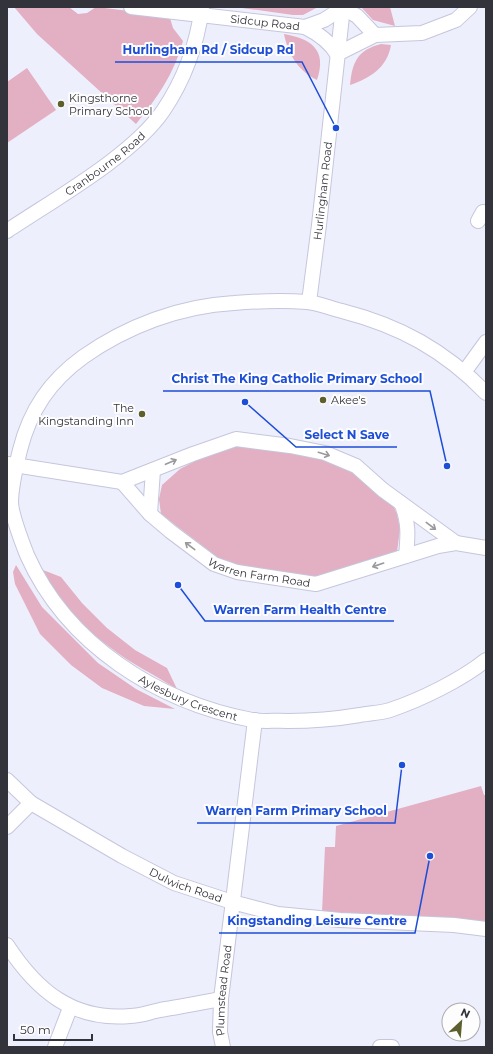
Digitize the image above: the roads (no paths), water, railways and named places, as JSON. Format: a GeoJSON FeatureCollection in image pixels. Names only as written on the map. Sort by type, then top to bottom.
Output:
{"type":"FeatureCollection","features":[{"type":"Feature","properties":{"kind":"street","name":"Sidcup Road"},"geometry":{"type":"LineString","coordinates":[[131,7],[201,11],[305,27],[315,32],[333,48],[337,54]]}},
{"type":"Feature","properties":{"kind":"street","name":"Sidcup Road"},"geometry":{"type":"LineString","coordinates":[[305,27],[324,20],[343,7]]}},
{"type":"Feature","properties":{"kind":"street"},"geometry":{"type":"LineString","coordinates":[[343,7],[357,16],[375,35]]}},
{"type":"Feature","properties":{"kind":"street","name":"Hurlingham Road"},"geometry":{"type":"LineString","coordinates":[[309,302],[343,7]]}},
{"type":"Feature","properties":{"kind":"street"},"geometry":{"type":"LineString","coordinates":[[337,54],[375,35],[422,33],[456,20],[470,7]]}},
{"type":"Feature","properties":{"kind":"street","name":"Cranbourne Road"},"geometry":{"type":"LineString","coordinates":[[7,231],[106,164],[152,124],[163,111],[182,79],[193,51],[201,11]]}},
{"type":"Feature","properties":{"kind":"street","name":"Aylesbury Crescent"},"geometry":{"type":"LineString","coordinates":[[486,394],[464,371],[427,344],[371,318],[309,302],[259,301],[222,303],[177,311],[145,322],[93,350],[72,365],[52,385],[40,401],[26,427],[12,465],[11,505],[23,545],[35,571],[56,603],[83,634],[107,656],[134,676],[173,696],[255,720],[322,721],[389,711],[450,684],[486,660]]}},
{"type":"Feature","properties":{"kind":"street"},"geometry":{"type":"LineString","coordinates":[[464,371],[486,342]]}},
{"type":"Feature","properties":{"kind":"street","name":"Warren Farm Road"},"geometry":{"type":"LineString","coordinates":[[456,543],[400,502],[356,466],[325,453],[264,441],[236,439],[122,482],[150,514],[214,564],[237,572],[316,584],[438,546],[456,543],[486,548]]}},
{"type":"Feature","properties":{"kind":"street"},"geometry":{"type":"LineString","coordinates":[[12,465],[122,482]]}},
{"type":"Feature","properties":{"kind":"street"},"geometry":{"type":"LineString","coordinates":[[150,514],[153,470]]}},
{"type":"Feature","properties":{"kind":"street","name":"Warren Farm Road"},"geometry":{"type":"LineString","coordinates":[[400,502],[406,514],[409,531],[406,556]]}},
{"type":"Feature","properties":{"kind":"street","name":"Plumstead Road"},"geometry":{"type":"LineString","coordinates":[[223,1047],[220,1032],[221,999],[255,720]]}},
{"type":"Feature","properties":{"kind":"street","name":"Dulwich Road"},"geometry":{"type":"LineString","coordinates":[[7,780],[31,803],[69,827],[174,883],[232,902],[278,914],[340,920],[454,925],[486,929]]}},
{"type":"Feature","properties":{"kind":"street"},"geometry":{"type":"LineString","coordinates":[[7,827],[31,803]]}},
{"type":"Feature","properties":{"kind":"street"},"geometry":{"type":"LineString","coordinates":[[7,945],[33,979],[49,993],[70,1008],[87,1013],[105,1016],[130,1016],[221,999]]}},
{"type":"Feature","properties":{"kind":"street"},"geometry":{"type":"LineString","coordinates":[[55,1047],[70,1008]]}},
{"type":"Feature","properties":{"kind":"street"},"geometry":{"type":"LineString","coordinates":[[380,1047],[392,1047]]}},
{"type":"Feature","properties":{"kind":"place","name":"Kingsthorne Primary School"},"geometry":{"type":"Point","coordinates":[61,104]}},
{"type":"Feature","properties":{"kind":"place","name":"Hurlingham Rd / Sidcup Rd"},"geometry":{"type":"Point","coordinates":[336,128]}},
{"type":"Feature","properties":{"kind":"place","name":"Akee's"},"geometry":{"type":"Point","coordinates":[323,400]}},
{"type":"Feature","properties":{"kind":"place","name":"Select N Save"},"geometry":{"type":"Point","coordinates":[245,402]}},
{"type":"Feature","properties":{"kind":"place","name":"The Kingstanding Inn"},"geometry":{"type":"Point","coordinates":[142,414]}},
{"type":"Feature","properties":{"kind":"place","name":"Christ The King Catholic Primary School"},"geometry":{"type":"Point","coordinates":[447,466]}},
{"type":"Feature","properties":{"kind":"place","name":"Warren Farm Health Centre"},"geometry":{"type":"Point","coordinates":[178,585]}},
{"type":"Feature","properties":{"kind":"place","name":"Warren Farm Primary School"},"geometry":{"type":"Point","coordinates":[402,765]}},
{"type":"Feature","properties":{"kind":"place","name":"Kingstanding Leisure Centre"},"geometry":{"type":"Point","coordinates":[430,856]}}]}
